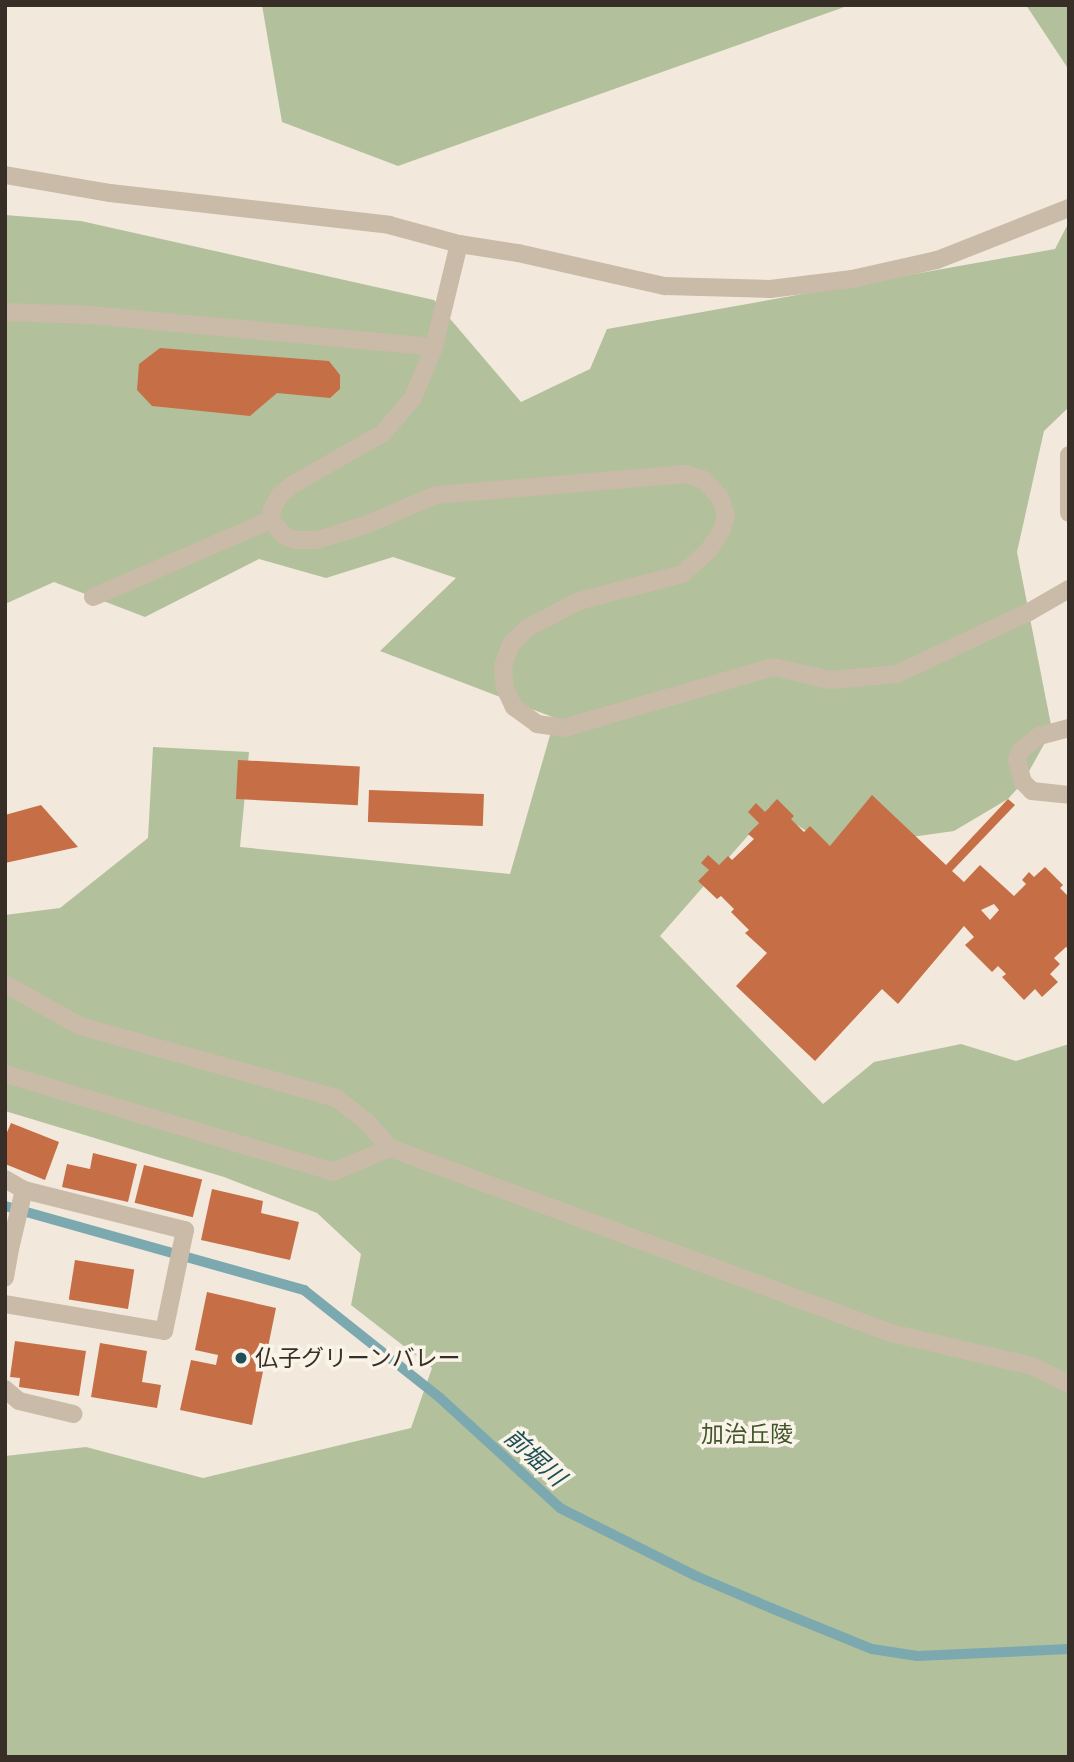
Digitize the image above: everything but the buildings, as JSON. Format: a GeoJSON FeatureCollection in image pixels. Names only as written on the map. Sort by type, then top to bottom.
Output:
{"type":"FeatureCollection","features":[{"type":"Feature","properties":{"kind":"street"},"geometry":{"type":"LineString","coordinates":[[5,175],[110,193],[389,225],[459,244],[518,253],[665,286],[770,289],[852,279],[937,260],[1069,208]]}},
{"type":"Feature","properties":{"kind":"street"},"geometry":{"type":"LineString","coordinates":[[459,244],[434,347],[413,398],[402,415],[383,433],[292,485],[279,496],[272,509],[271,520],[284,535],[294,540],[317,540],[365,525],[436,495],[686,474],[704,480],[720,497],[726,516],[722,533],[709,550],[682,574],[579,601],[527,628],[510,644],[503,666],[505,688],[513,707],[537,724],[564,728],[773,667],[830,680],[897,674],[1029,612],[1069,589]]}},
{"type":"Feature","properties":{"kind":"street"},"geometry":{"type":"LineString","coordinates":[[5,312],[90,315],[434,347]]}},
{"type":"Feature","properties":{"kind":"street"},"geometry":{"type":"LineString","coordinates":[[1069,455],[1069,513]]}},
{"type":"Feature","properties":{"kind":"street"},"geometry":{"type":"LineString","coordinates":[[93,597],[271,520]]}},
{"type":"Feature","properties":{"kind":"street"},"geometry":{"type":"LineString","coordinates":[[1069,728],[1039,736],[1020,751],[1017,761],[1023,782],[1031,791],[1069,795]]}},
{"type":"Feature","properties":{"kind":"street"},"geometry":{"type":"LineString","coordinates":[[5,984],[80,1026],[336,1098],[367,1122],[390,1148],[891,1333],[1032,1366],[1069,1384]]}},
{"type":"Feature","properties":{"kind":"street"},"geometry":{"type":"LineString","coordinates":[[5,1074],[333,1172],[390,1148]]}},
{"type":"Feature","properties":{"kind":"street"},"geometry":{"type":"LineString","coordinates":[[5,1179],[23,1195],[185,1230],[164,1331],[5,1304]]}},
{"type":"Feature","properties":{"kind":"street"},"geometry":{"type":"LineString","coordinates":[[5,1278],[8,1249],[16,1230],[23,1195]]}},
{"type":"Feature","properties":{"kind":"street"},"geometry":{"type":"LineString","coordinates":[[5,1390],[19,1401],[73,1413]]}},
{"type":"Feature","properties":{"kind":"green space"},"geometry":{"type":"Polygon","coordinates":[[[262,5],[850,5],[398,166],[282,122],[262,5]]]}},
{"type":"Feature","properties":{"kind":"green space"},"geometry":{"type":"Polygon","coordinates":[[[1026,5],[1069,5],[1069,70],[1026,5]]]}},
{"type":"Feature","properties":{"kind":"green space","name":"加治丘陵"},"geometry":{"type":"Polygon","coordinates":[[[5,215],[81,221],[434,300],[521,402],[590,369],[607,329],[1055,249],[1069,222],[1069,407],[1044,431],[1017,552],[1052,730],[1023,782],[1008,799],[954,831],[833,848],[769,807],[759,823],[660,936],[823,1104],[874,1062],[961,1044],[1016,1061],[1069,1044],[1069,1757],[5,1757],[5,1456],[86,1447],[203,1478],[411,1428],[432,1368],[351,1305],[361,1254],[317,1213],[224,1177],[5,1111],[5,915],[60,908],[148,838],[153,747],[249,752],[240,847],[510,874],[555,718],[380,651],[456,578],[393,557],[326,578],[259,559],[145,617],[54,582],[5,604],[5,215]]]}},
{"type":"Feature","properties":{"kind":"waterway","name":"前堀川"},"geometry":{"type":"LineString","coordinates":[[5,1206],[304,1290],[439,1397],[560,1508],[696,1576],[771,1608],[872,1649],[917,1656],[1069,1649]]}},
{"type":"Feature","properties":{"kind":"place","name":"仏子グリーンバレー"},"geometry":{"type":"Point","coordinates":[241,1358]}}]}
